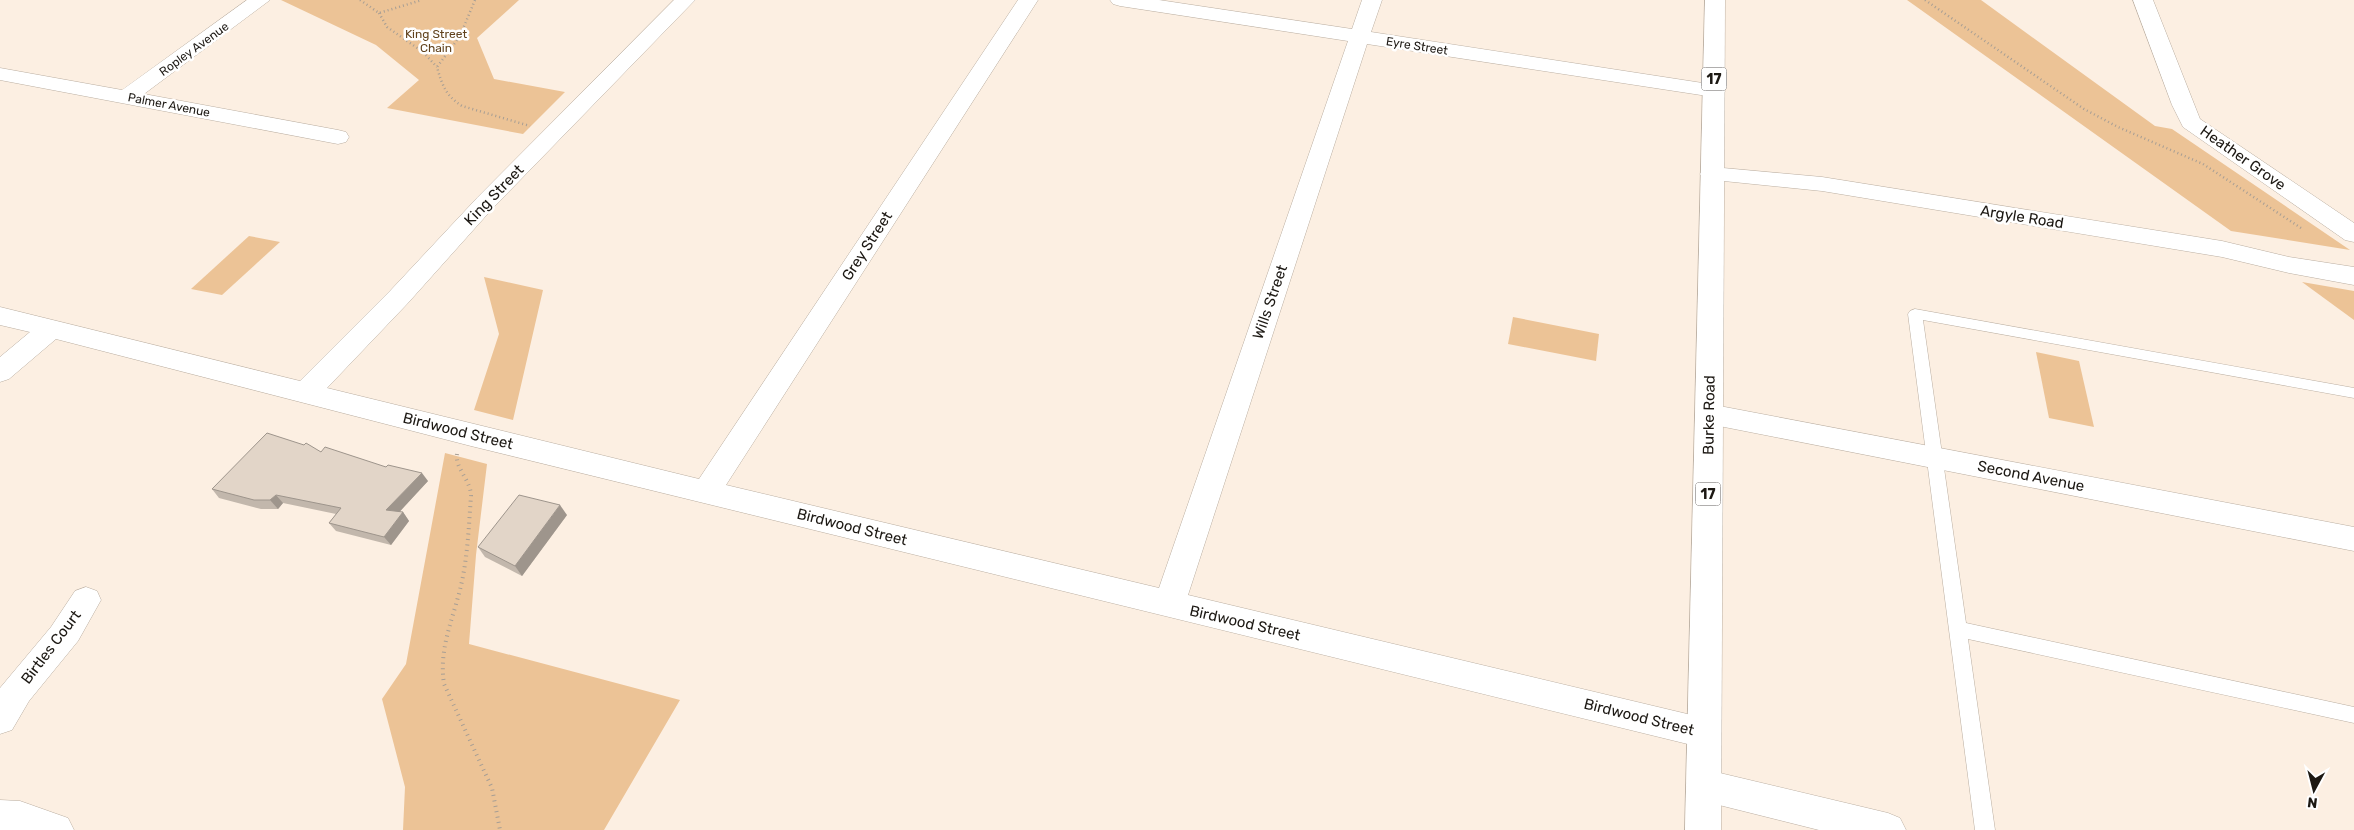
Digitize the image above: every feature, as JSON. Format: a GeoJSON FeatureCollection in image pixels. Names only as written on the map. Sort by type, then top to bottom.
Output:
{"type":"FeatureCollection","features":[{"type":"Feature","properties":{"kind":"street","name":"Ropley Avenue"},"geometry":{"type":"LineString","coordinates":[[127,97],[260,0]]}},
{"type":"Feature","properties":{"kind":"street","name":"King Street"},"geometry":{"type":"LineString","coordinates":[[306,392],[399,297],[492,196],[685,0]]}},
{"type":"Feature","properties":{"kind":"street","name":"Grey Street"},"geometry":{"type":"LineString","coordinates":[[706,492],[1028,0]]}},
{"type":"Feature","properties":{"kind":"street","name":"Eyre Street"},"geometry":{"type":"LineString","coordinates":[[1120,0],[1714,91]]}},
{"type":"Feature","properties":{"kind":"street","name":"Wills Street"},"geometry":{"type":"LineString","coordinates":[[1169,605],[1236,400],[1372,0]]}},
{"type":"Feature","properties":{"kind":"street","name":"Burke Road"},"geometry":{"type":"LineString","coordinates":[[1703,830],[1715,0]]}},
{"type":"Feature","properties":{"kind":"street","name":"Heather Grove"},"geometry":{"type":"LineString","coordinates":[[2143,0],[2183,105],[2192,122],[2203,132],[2354,234]]}},
{"type":"Feature","properties":{"kind":"street","name":"Palmer Avenue"},"geometry":{"type":"LineString","coordinates":[[0,74],[338,137]]}},
{"type":"Feature","properties":{"kind":"street","name":"Argyle Road"},"geometry":{"type":"LineString","coordinates":[[1713,166],[2222,249],[2289,265],[2354,276]]}},
{"type":"Feature","properties":{"kind":"street","name":"Argyle Road"},"geometry":{"type":"LineString","coordinates":[[2222,249],[2284,254],[2354,266]]}},
{"type":"Feature","properties":{"kind":"street","name":"Birdwood Street"},"geometry":{"type":"LineString","coordinates":[[0,316],[471,435],[1169,605],[1704,732]]}},
{"type":"Feature","properties":{"kind":"street"},"geometry":{"type":"LineString","coordinates":[[0,372],[52,328]]}},
{"type":"Feature","properties":{"kind":"street","name":"Second Avenue"},"geometry":{"type":"LineString","coordinates":[[1709,414],[2354,539]]}},
{"type":"Feature","properties":{"kind":"street","name":"Birtles Court"},"geometry":{"type":"LineString","coordinates":[[0,719],[10,701],[70,628],[86,600]]}},
{"type":"Feature","properties":{"kind":"street"},"geometry":{"type":"LineString","coordinates":[[1703,785],[1888,830]]}},
{"type":"Feature","properties":{"kind":"street"},"geometry":{"type":"LineString","coordinates":[[0,817],[20,818],[56,830]]}},
{"type":"Feature","properties":{"kind":"lane"},"geometry":{"type":"LineString","coordinates":[[1985,830],[1915,314],[2354,393]]}},
{"type":"Feature","properties":{"kind":"lane"},"geometry":{"type":"LineString","coordinates":[[1957,629],[2354,715]]}},
{"type":"Feature","properties":{"kind":"path"},"geometry":{"type":"LineString","coordinates":[[360,0],[380,13],[387,27],[423,52],[437,68],[448,95],[457,102],[469,108],[534,128]]}},
{"type":"Feature","properties":{"kind":"path"},"geometry":{"type":"LineString","coordinates":[[380,13],[422,0]]}},
{"type":"Feature","properties":{"kind":"path"},"geometry":{"type":"LineString","coordinates":[[437,68],[460,36],[475,0]]}},
{"type":"Feature","properties":{"kind":"path"},"geometry":{"type":"LineString","coordinates":[[1925,0],[2084,108],[2118,127],[2203,164],[2302,228]]}},
{"type":"Feature","properties":{"kind":"path"},"geometry":{"type":"LineString","coordinates":[[471,435],[457,454],[456,461],[471,488],[472,496],[463,577],[441,651],[440,668],[444,684],[492,788],[500,830]]}},
{"type":"Feature","properties":{"kind":"green space","name":"King Street Chain"},"geometry":{"type":"Polygon","coordinates":[[[281,0],[519,0],[477,38],[494,79],[565,92],[523,134],[387,108],[419,80],[376,45],[281,0]]]}},
{"type":"Feature","properties":{"kind":"green space"},"geometry":{"type":"Polygon","coordinates":[[[1907,0],[1981,0],[2155,126],[2172,129],[2350,250],[2231,231],[1907,0]]]}},
{"type":"Feature","properties":{"kind":"green space"},"geometry":{"type":"Polygon","coordinates":[[[249,236],[280,242],[222,295],[191,289],[249,236]]]}},
{"type":"Feature","properties":{"kind":"green space"},"geometry":{"type":"Polygon","coordinates":[[[484,277],[543,290],[513,420],[474,410],[499,334],[484,277]]]}},
{"type":"Feature","properties":{"kind":"green space"},"geometry":{"type":"Polygon","coordinates":[[[2302,282],[2354,291],[2354,320],[2302,282]]]}},
{"type":"Feature","properties":{"kind":"green space"},"geometry":{"type":"Polygon","coordinates":[[[1513,317],[1599,334],[1596,361],[1508,344],[1513,317]]]}},
{"type":"Feature","properties":{"kind":"green space"},"geometry":{"type":"Polygon","coordinates":[[[2036,352],[2079,361],[2094,427],[2049,418],[2036,352]]]}},
{"type":"Feature","properties":{"kind":"green space"},"geometry":{"type":"Polygon","coordinates":[[[445,453],[487,464],[476,555],[469,644],[680,700],[604,830],[403,830],[405,787],[382,699],[406,664],[445,453]]]}},
{"type":"Feature","properties":{"kind":"building"},"geometry":{"type":"Polygon","coordinates":[[[267,433],[304,445],[306,443],[321,452],[325,447],[386,467],[388,465],[422,473],[386,510],[403,512],[384,537],[329,523],[341,508],[276,495],[270,500],[254,500],[212,489],[267,433]]]}},
{"type":"Feature","properties":{"kind":"building"},"geometry":{"type":"Polygon","coordinates":[[[519,495],[560,505],[515,566],[478,547],[519,495]]]}}]}
